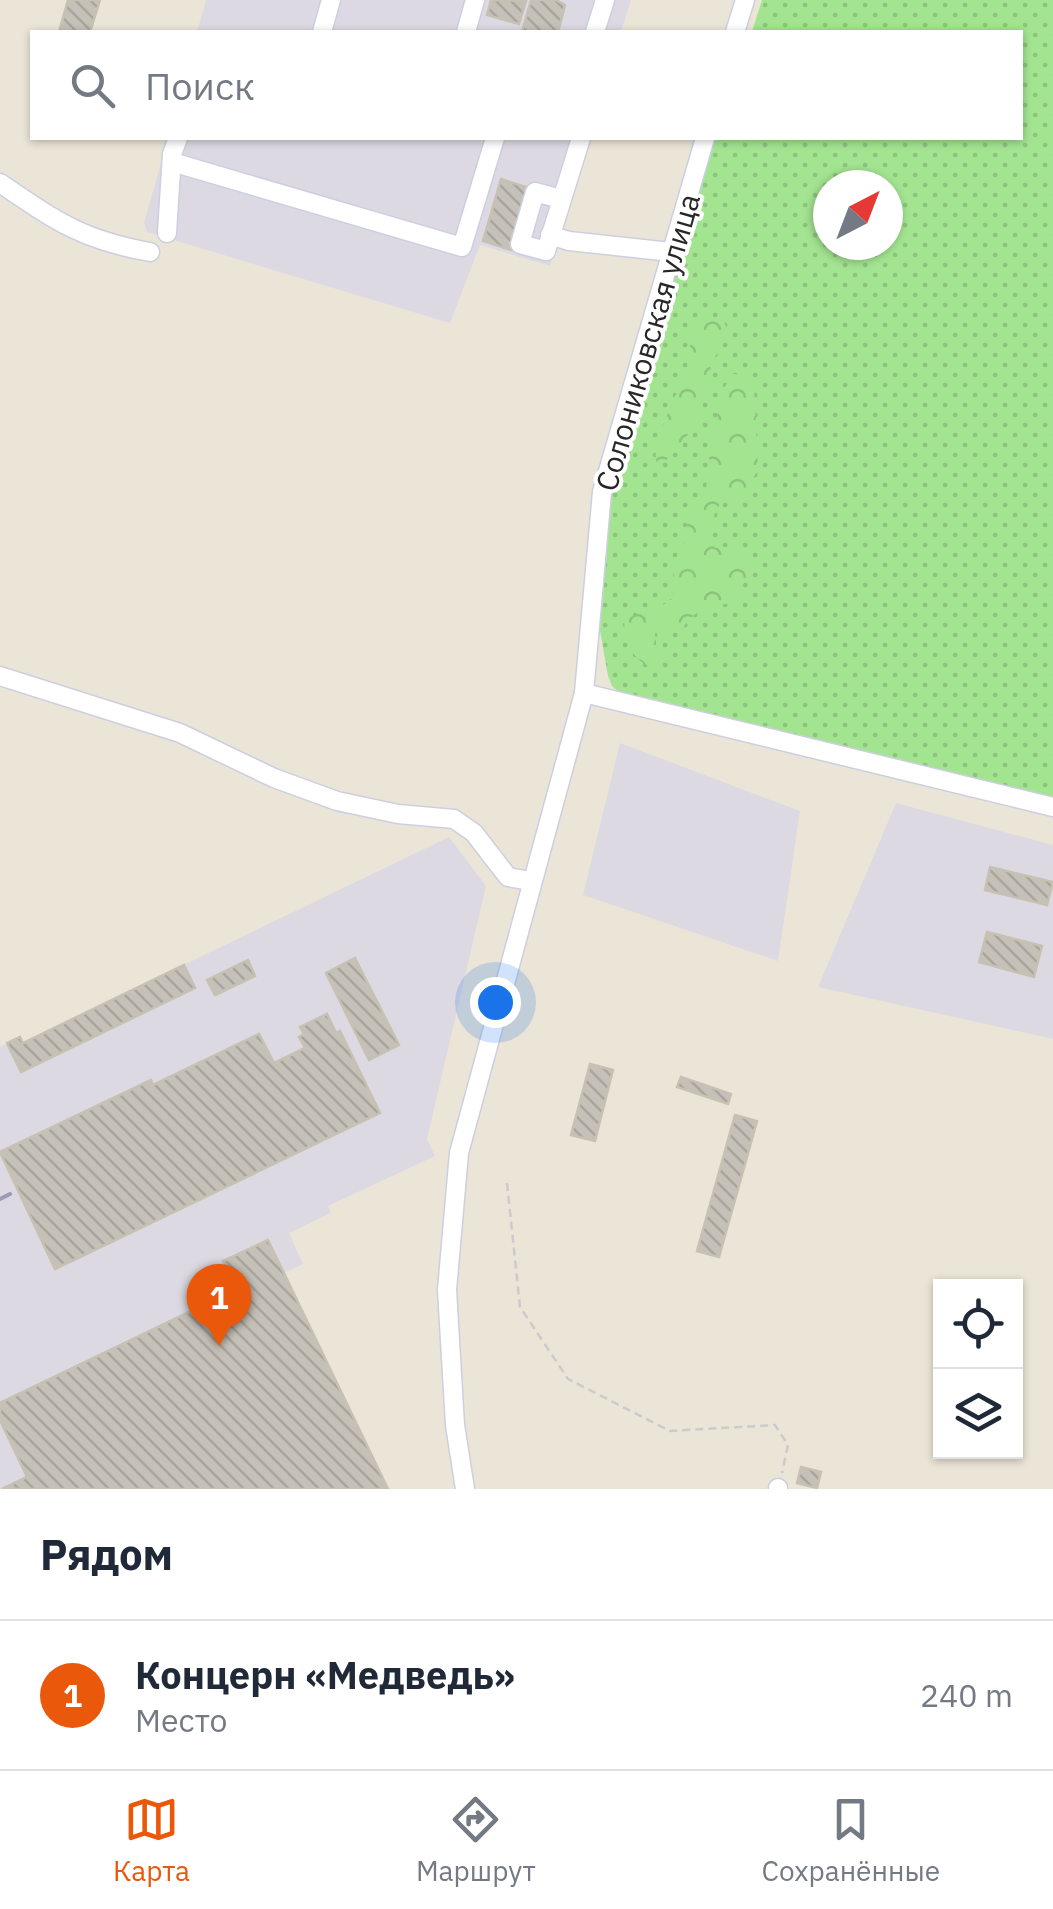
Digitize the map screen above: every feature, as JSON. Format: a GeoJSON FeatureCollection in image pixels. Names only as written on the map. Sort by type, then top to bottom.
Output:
{"type":"FeatureCollection","features":[{"type":"Feature","properties":{"kind":"street"},"geometry":{"type":"LineString","coordinates":[[322,30],[330,0]]}},
{"type":"Feature","properties":{"kind":"street"},"geometry":{"type":"LineString","coordinates":[[467,30],[475,0]]}},
{"type":"Feature","properties":{"kind":"street"},"geometry":{"type":"LineString","coordinates":[[596,30],[605,0]]}},
{"type":"Feature","properties":{"kind":"street"},"geometry":{"type":"LineString","coordinates":[[737,30],[745,0]]}},
{"type":"Feature","properties":{"kind":"street"},"geometry":{"type":"LineString","coordinates":[[168,232],[172,162],[178,140]]}},
{"type":"Feature","properties":{"kind":"street"},"geometry":{"type":"LineString","coordinates":[[172,162],[462,248],[494,140]]}},
{"type":"Feature","properties":{"kind":"street"},"geometry":{"type":"LineString","coordinates":[[560,199],[535,192],[520,244],[546,251],[580,140]]}},
{"type":"Feature","properties":{"kind":"street","name":"Солониковская улица"},"geometry":{"type":"LineString","coordinates":[[465,1489],[455,1425],[447,1290],[458,1153],[584,693],[602,492],[703,140]]}},
{"type":"Feature","properties":{"kind":"street"},"geometry":{"type":"LineString","coordinates":[[0,184],[69,229],[111,245],[150,252]]}},
{"type":"Feature","properties":{"kind":"street"},"geometry":{"type":"LineString","coordinates":[[550,236],[671,252]]}},
{"type":"Feature","properties":{"kind":"street"},"geometry":{"type":"LineString","coordinates":[[0,676],[180,733],[274,778],[337,802],[398,814],[454,819],[474,833],[508,877],[531,881]]}},
{"type":"Feature","properties":{"kind":"street"},"geometry":{"type":"LineString","coordinates":[[584,693],[1053,807]]}},
{"type":"Feature","properties":{"kind":"path"},"geometry":{"type":"LineString","coordinates":[[507,1183],[520,1307],[568,1379],[670,1431],[775,1425],[788,1445],[778,1488]]}},
{"type":"Feature","properties":{"kind":"shaded area"},"geometry":{"type":"Polygon","coordinates":[[[206,0],[631,0],[622,30],[198,30],[206,0]]]}},
{"type":"Feature","properties":{"kind":"shaded area"},"geometry":{"type":"Polygon","coordinates":[[[167,140],[588,140],[550,266],[480,245],[450,323],[147,232],[144,223],[167,140]]]}},
{"type":"Feature","properties":{"kind":"shaded area"},"geometry":{"type":"Polygon","coordinates":[[[620,743],[800,811],[778,961],[583,895],[620,743]]]}},
{"type":"Feature","properties":{"kind":"shaded area"},"geometry":{"type":"Polygon","coordinates":[[[896,803],[1053,845],[1053,1039],[818,987],[896,803]]]}},
{"type":"Feature","properties":{"kind":"shaded area"},"geometry":{"type":"Polygon","coordinates":[[[449,837],[486,886],[427,1139],[435,1156],[328,1206],[331,1213],[289,1233],[303,1264],[284,1273],[388,1489],[0,1489],[0,1047],[20,1037],[24,1042],[449,837]]]}},
{"type":"Feature","properties":{"kind":"green space"},"geometry":{"type":"Polygon","coordinates":[[[762,0],[1053,0],[1053,799],[620,693],[608,676],[597,613],[609,496],[710,140],[1023,140],[1023,30],[753,30],[762,0]]]}},
{"type":"Feature","properties":{"kind":"green space"},"geometry":{"type":"Polygon","coordinates":[[[706,317],[722,318],[729,332],[711,364],[708,389],[694,427],[664,463],[657,463],[657,444],[687,369],[693,327],[706,317]]]}},
{"type":"Feature","properties":{"kind":"green space"},"geometry":{"type":"Polygon","coordinates":[[[733,374],[745,375],[754,388],[758,467],[740,498],[721,502],[709,538],[715,548],[732,547],[752,554],[754,564],[734,602],[697,613],[681,632],[655,633],[659,668],[650,666],[632,652],[624,620],[658,608],[674,593],[675,560],[687,539],[685,526],[706,490],[711,441],[724,388],[733,374]]]}},
{"type":"Feature","properties":{"kind":"building"},"geometry":{"type":"Polygon","coordinates":[[[68,0],[100,0],[91,30],[60,30],[68,0]]]}},
{"type":"Feature","properties":{"kind":"building"},"geometry":{"type":"Polygon","coordinates":[[[491,0],[526,1],[519,24],[487,15],[491,0]]]}},
{"type":"Feature","properties":{"kind":"building"},"geometry":{"type":"Polygon","coordinates":[[[531,0],[556,0],[565,5],[559,30],[523,30],[531,0]]]}},
{"type":"Feature","properties":{"kind":"building"},"geometry":{"type":"Polygon","coordinates":[[[501,179],[529,188],[511,250],[483,241],[501,179]]]}},
{"type":"Feature","properties":{"kind":"building"},"geometry":{"type":"Polygon","coordinates":[[[990,867],[1053,882],[1047,905],[985,890],[990,867]]]}},
{"type":"Feature","properties":{"kind":"building"},"geometry":{"type":"Polygon","coordinates":[[[987,932],[1042,946],[1034,977],[979,962],[987,932]]]}},
{"type":"Feature","properties":{"kind":"building"},"geometry":{"type":"Polygon","coordinates":[[[355,958],[399,1045],[369,1060],[326,973],[355,958]]]}},
{"type":"Feature","properties":{"kind":"building"},"geometry":{"type":"Polygon","coordinates":[[[248,960],[255,976],[215,995],[207,980],[248,960]]]}},
{"type":"Feature","properties":{"kind":"building"},"geometry":{"type":"Polygon","coordinates":[[[184,965],[195,988],[21,1072],[7,1043],[20,1037],[23,1043],[184,965]]]}},
{"type":"Feature","properties":{"kind":"building"},"geometry":{"type":"Polygon","coordinates":[[[327,1014],[336,1033],[340,1031],[380,1113],[55,1269],[0,1152],[259,1034],[274,1063],[305,1048],[299,1037],[304,1034],[300,1027],[327,1014]]]}},
{"type":"Feature","properties":{"kind":"building"},"geometry":{"type":"Polygon","coordinates":[[[590,1064],[613,1070],[595,1141],[571,1135],[590,1064]]]}},
{"type":"Feature","properties":{"kind":"building"},"geometry":{"type":"Polygon","coordinates":[[[681,1077],[731,1094],[728,1104],[677,1087],[681,1077]]]}},
{"type":"Feature","properties":{"kind":"building"},"geometry":{"type":"Polygon","coordinates":[[[735,1115],[757,1121],[719,1257],[697,1251],[735,1115]]]}},
{"type":"Feature","properties":{"kind":"building"},"geometry":{"type":"Polygon","coordinates":[[[268,1240],[388,1489],[2,1489],[27,1477],[0,1420],[0,1403],[237,1289],[223,1261],[268,1240]]]}},
{"type":"Feature","properties":{"kind":"building"},"geometry":{"type":"Polygon","coordinates":[[[801,1467],[821,1472],[817,1488],[797,1483],[801,1467]]]}},
{"type":"Feature","properties":{"kind":"railway"},"geometry":{"type":"LineString","coordinates":[[0,1199],[10,1194]]}},
{"type":"Feature","properties":{"kind":"place","name":"Концерн «Медведь»"},"geometry":{"type":"Point","coordinates":[219,1346]}}]}
